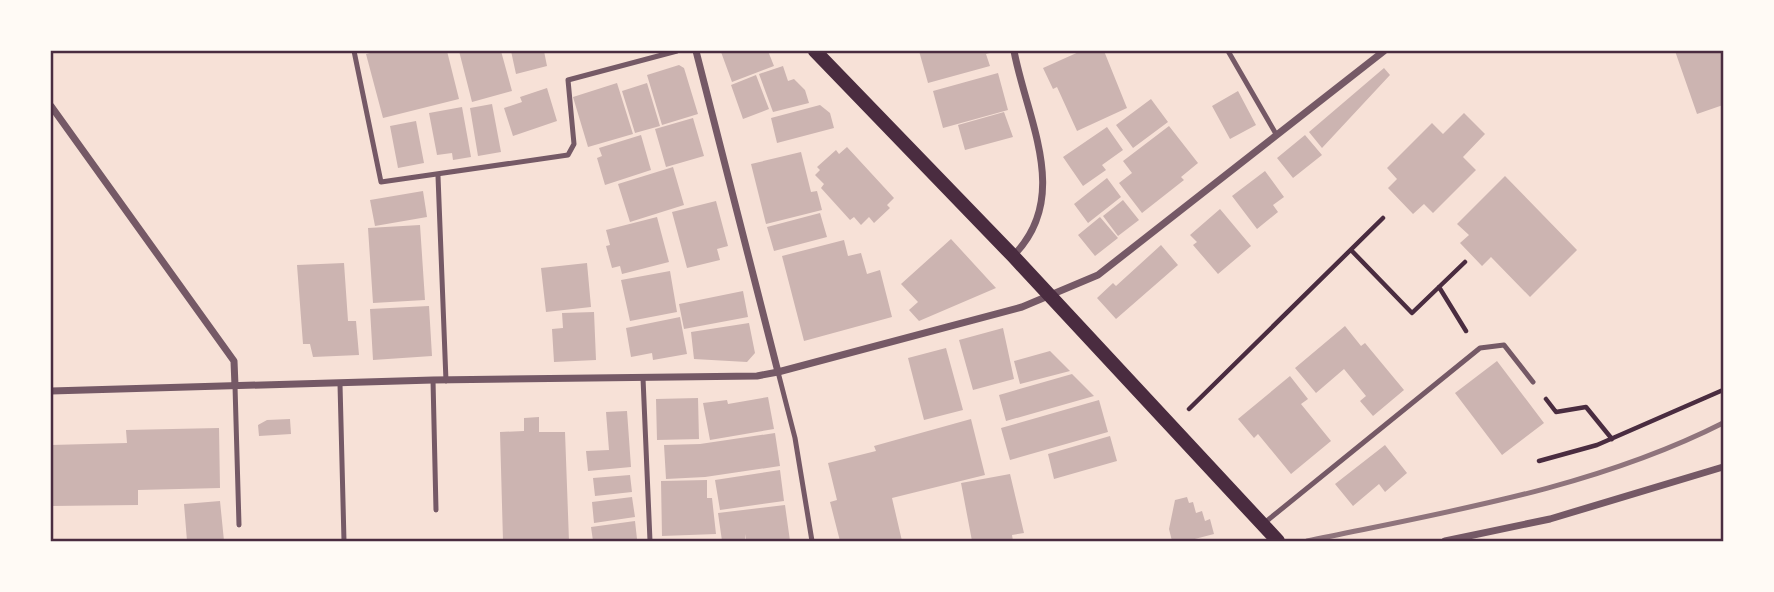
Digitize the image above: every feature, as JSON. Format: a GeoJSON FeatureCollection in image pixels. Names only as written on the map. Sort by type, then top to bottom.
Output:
{"type":"FeatureCollection","features":[{"type":"Feature","properties":{"kind":"main road"},"geometry":{"type":"LineString","coordinates":[[815,51],[1013,256],[1279,541]]}},
{"type":"Feature","properties":{"kind":"street"},"geometry":{"type":"LineString","coordinates":[[696,51],[778,372]]}},
{"type":"Feature","properties":{"kind":"street"},"geometry":{"type":"LineString","coordinates":[[1013,256],[1030,239],[1039,215],[1045,171],[1014,51]]}},
{"type":"Feature","properties":{"kind":"street"},"geometry":{"type":"LineString","coordinates":[[51,391],[433,380],[757,376],[778,372],[1051,297],[1098,275],[1384,51]]}},
{"type":"Feature","properties":{"kind":"street"},"geometry":{"type":"LineString","coordinates":[[51,106],[234,361],[235,386]]}},
{"type":"Feature","properties":{"kind":"street"},"geometry":{"type":"LineString","coordinates":[[1445,541],[1550,519],[1723,467]]}},
{"type":"Feature","properties":{"kind":"lane"},"geometry":{"type":"LineString","coordinates":[[354,51],[381,183],[568,155],[574,144],[568,80],[677,51]]}},
{"type":"Feature","properties":{"kind":"lane"},"geometry":{"type":"LineString","coordinates":[[1228,51],[1276,134]]}},
{"type":"Feature","properties":{"kind":"lane"},"geometry":{"type":"LineString","coordinates":[[438,176],[446,381]]}},
{"type":"Feature","properties":{"kind":"lane"},"geometry":{"type":"LineString","coordinates":[[1263,524],[1480,348],[1504,345],[1533,382]]}},
{"type":"Feature","properties":{"kind":"lane"},"geometry":{"type":"LineString","coordinates":[[778,372],[795,438],[811,541]]}},
{"type":"Feature","properties":{"kind":"lane"},"geometry":{"type":"LineString","coordinates":[[643,378],[650,541]]}},
{"type":"Feature","properties":{"kind":"lane"},"geometry":{"type":"LineString","coordinates":[[433,380],[436,510]]}},
{"type":"Feature","properties":{"kind":"lane"},"geometry":{"type":"LineString","coordinates":[[340,384],[344,541]]}},
{"type":"Feature","properties":{"kind":"lane"},"geometry":{"type":"LineString","coordinates":[[235,386],[239,525]]}},
{"type":"Feature","properties":{"kind":"path"},"geometry":{"type":"LineString","coordinates":[[1188,410],[1383,218]]}},
{"type":"Feature","properties":{"kind":"path"},"geometry":{"type":"LineString","coordinates":[[1351,250],[1412,313],[1465,262]]}},
{"type":"Feature","properties":{"kind":"path"},"geometry":{"type":"LineString","coordinates":[[1439,287],[1460,323],[1480,348]]}},
{"type":"Feature","properties":{"kind":"path"},"geometry":{"type":"LineString","coordinates":[[1533,382],[1556,411],[1586,407],[1612,439]]}},
{"type":"Feature","properties":{"kind":"path"},"geometry":{"type":"LineString","coordinates":[[1539,461],[1612,439],[1723,390]]}},
{"type":"Feature","properties":{"kind":"building"},"geometry":{"type":"Polygon","coordinates":[[[378,51],[447,51],[459,99],[383,118],[366,54],[378,51]]]}},
{"type":"Feature","properties":{"kind":"building"},"geometry":{"type":"Polygon","coordinates":[[[459,51],[501,51],[512,91],[472,102],[459,51]]]}},
{"type":"Feature","properties":{"kind":"building"},"geometry":{"type":"Polygon","coordinates":[[[511,51],[544,51],[547,66],[516,74],[511,51]]]}},
{"type":"Feature","properties":{"kind":"building"},"geometry":{"type":"Polygon","coordinates":[[[768,51],[774,66],[732,82],[721,52],[768,51]]]}},
{"type":"Feature","properties":{"kind":"building"},"geometry":{"type":"Polygon","coordinates":[[[919,51],[994,52],[986,54],[990,66],[928,83],[919,51]]]}},
{"type":"Feature","properties":{"kind":"building"},"geometry":{"type":"Polygon","coordinates":[[[1081,51],[1104,51],[1127,108],[1077,131],[1057,87],[1053,89],[1043,68],[1081,51]]]}},
{"type":"Feature","properties":{"kind":"building"},"geometry":{"type":"Polygon","coordinates":[[[1675,51],[1723,51],[1723,105],[1697,114],[1675,51]]]}},
{"type":"Feature","properties":{"kind":"building"},"geometry":{"type":"Polygon","coordinates":[[[679,65],[684,68],[698,114],[662,125],[647,75],[679,65]]]}},
{"type":"Feature","properties":{"kind":"building"},"geometry":{"type":"Polygon","coordinates":[[[783,66],[788,81],[794,79],[805,90],[809,103],[773,112],[759,74],[783,66]]]}},
{"type":"Feature","properties":{"kind":"building"},"geometry":{"type":"Polygon","coordinates":[[[1384,68],[1390,75],[1322,148],[1309,132],[1384,68]]]}},
{"type":"Feature","properties":{"kind":"building"},"geometry":{"type":"Polygon","coordinates":[[[998,73],[1008,110],[943,128],[933,91],[998,73]]]}},
{"type":"Feature","properties":{"kind":"building"},"geometry":{"type":"Polygon","coordinates":[[[756,75],[769,109],[743,119],[731,85],[756,75]]]}},
{"type":"Feature","properties":{"kind":"building"},"geometry":{"type":"Polygon","coordinates":[[[617,83],[633,134],[588,147],[573,97],[617,83]]]}},
{"type":"Feature","properties":{"kind":"building"},"geometry":{"type":"Polygon","coordinates":[[[647,83],[660,126],[635,133],[622,91],[647,83]]]}},
{"type":"Feature","properties":{"kind":"building"},"geometry":{"type":"Polygon","coordinates":[[[547,88],[557,121],[513,136],[504,108],[522,102],[520,97],[547,88]]]}},
{"type":"Feature","properties":{"kind":"building"},"geometry":{"type":"Polygon","coordinates":[[[1238,91],[1256,125],[1230,139],[1212,106],[1238,91]]]}},
{"type":"Feature","properties":{"kind":"building"},"geometry":{"type":"Polygon","coordinates":[[[1151,99],[1168,122],[1133,148],[1116,125],[1151,99]]]}},
{"type":"Feature","properties":{"kind":"building"},"geometry":{"type":"Polygon","coordinates":[[[492,104],[501,152],[478,156],[470,108],[492,104]]]}},
{"type":"Feature","properties":{"kind":"building"},"geometry":{"type":"Polygon","coordinates":[[[820,105],[830,113],[834,128],[777,143],[771,118],[820,105]]]}},
{"type":"Feature","properties":{"kind":"building"},"geometry":{"type":"Polygon","coordinates":[[[462,107],[471,157],[453,160],[452,153],[437,155],[429,113],[462,107]]]}},
{"type":"Feature","properties":{"kind":"building"},"geometry":{"type":"Polygon","coordinates":[[[1004,112],[1013,137],[965,150],[958,125],[1004,112]]]}},
{"type":"Feature","properties":{"kind":"building"},"geometry":{"type":"Polygon","coordinates":[[[1464,113],[1485,134],[1463,157],[1476,170],[1433,213],[1424,204],[1413,214],[1388,188],[1397,179],[1387,168],[1432,123],[1443,134],[1464,113]]]}},
{"type":"Feature","properties":{"kind":"building"},"geometry":{"type":"Polygon","coordinates":[[[693,118],[704,156],[666,167],[655,129],[693,118]]]}},
{"type":"Feature","properties":{"kind":"building"},"geometry":{"type":"Polygon","coordinates":[[[416,121],[424,163],[398,168],[390,126],[416,121]]]}},
{"type":"Feature","properties":{"kind":"building"},"geometry":{"type":"Polygon","coordinates":[[[1169,126],[1198,163],[1181,177],[1184,180],[1142,213],[1119,183],[1132,173],[1123,161],[1169,126]]]}},
{"type":"Feature","properties":{"kind":"building"},"geometry":{"type":"Polygon","coordinates":[[[1107,127],[1123,150],[1102,165],[1106,170],[1083,186],[1063,157],[1107,127]]]}},
{"type":"Feature","properties":{"kind":"building"},"geometry":{"type":"Polygon","coordinates":[[[641,135],[651,170],[605,185],[597,158],[602,156],[599,148],[641,135]]]}},
{"type":"Feature","properties":{"kind":"building"},"geometry":{"type":"Polygon","coordinates":[[[1305,135],[1322,155],[1293,178],[1277,158],[1305,135]]]}},
{"type":"Feature","properties":{"kind":"building"},"geometry":{"type":"Polygon","coordinates":[[[847,147],[894,198],[887,205],[890,208],[874,223],[869,217],[861,225],[854,217],[850,220],[821,188],[824,184],[815,175],[820,170],[817,167],[836,150],[839,154],[847,147]]]}},
{"type":"Feature","properties":{"kind":"building"},"geometry":{"type":"Polygon","coordinates":[[[801,152],[811,192],[817,191],[822,210],[766,224],[751,164],[801,152]]]}},
{"type":"Feature","properties":{"kind":"building"},"geometry":{"type":"Polygon","coordinates":[[[673,167],[684,205],[630,222],[618,184],[673,167]]]}},
{"type":"Feature","properties":{"kind":"building"},"geometry":{"type":"Polygon","coordinates":[[[1265,171],[1284,197],[1273,205],[1278,212],[1257,229],[1232,196],[1265,171]]]}},
{"type":"Feature","properties":{"kind":"building"},"geometry":{"type":"Polygon","coordinates":[[[1505,176],[1577,250],[1530,297],[1491,257],[1482,266],[1460,243],[1469,235],[1457,224],[1505,176]]]}},
{"type":"Feature","properties":{"kind":"building"},"geometry":{"type":"Polygon","coordinates":[[[1107,178],[1121,197],[1088,223],[1074,204],[1107,178]]]}},
{"type":"Feature","properties":{"kind":"building"},"geometry":{"type":"Polygon","coordinates":[[[423,191],[427,217],[375,226],[370,200],[423,191]]]}},
{"type":"Feature","properties":{"kind":"building"},"geometry":{"type":"Polygon","coordinates":[[[1123,200],[1139,220],[1118,236],[1103,216],[1123,200]]]}},
{"type":"Feature","properties":{"kind":"building"},"geometry":{"type":"Polygon","coordinates":[[[716,201],[728,246],[717,249],[720,260],[687,268],[672,212],[716,201]]]}},
{"type":"Feature","properties":{"kind":"building"},"geometry":{"type":"Polygon","coordinates":[[[1220,209],[1251,246],[1218,274],[1193,245],[1197,242],[1190,235],[1220,209]]]}},
{"type":"Feature","properties":{"kind":"building"},"geometry":{"type":"Polygon","coordinates":[[[820,213],[827,237],[774,251],[767,227],[820,213]]]}},
{"type":"Feature","properties":{"kind":"building"},"geometry":{"type":"Polygon","coordinates":[[[657,217],[669,262],[622,274],[620,266],[612,268],[606,246],[610,245],[606,230],[657,217]]]}},
{"type":"Feature","properties":{"kind":"building"},"geometry":{"type":"Polygon","coordinates":[[[1100,217],[1118,238],[1095,256],[1078,235],[1100,217]]]}},
{"type":"Feature","properties":{"kind":"building"},"geometry":{"type":"Polygon","coordinates":[[[420,225],[425,300],[373,303],[368,228],[420,225]]]}},
{"type":"Feature","properties":{"kind":"building"},"geometry":{"type":"Polygon","coordinates":[[[951,239],[996,288],[919,321],[909,310],[918,302],[901,284],[951,239]]]}},
{"type":"Feature","properties":{"kind":"building"},"geometry":{"type":"Polygon","coordinates":[[[844,240],[848,256],[861,253],[867,274],[880,270],[892,317],[804,341],[782,256],[844,240]]]}},
{"type":"Feature","properties":{"kind":"building"},"geometry":{"type":"Polygon","coordinates":[[[1161,245],[1178,265],[1116,319],[1097,298],[1113,283],[1116,286],[1161,245]]]}},
{"type":"Feature","properties":{"kind":"building"},"geometry":{"type":"Polygon","coordinates":[[[344,263],[348,321],[356,321],[359,355],[313,357],[310,344],[303,344],[297,265],[344,263]]]}},
{"type":"Feature","properties":{"kind":"building"},"geometry":{"type":"Polygon","coordinates":[[[587,263],[591,307],[546,312],[541,268],[587,263]]]}},
{"type":"Feature","properties":{"kind":"building"},"geometry":{"type":"Polygon","coordinates":[[[670,271],[677,312],[630,321],[621,280],[670,271]]]}},
{"type":"Feature","properties":{"kind":"building"},"geometry":{"type":"Polygon","coordinates":[[[743,291],[748,317],[684,329],[679,304],[743,291]]]}},
{"type":"Feature","properties":{"kind":"building"},"geometry":{"type":"Polygon","coordinates":[[[429,306],[432,356],[373,360],[370,309],[429,306]]]}},
{"type":"Feature","properties":{"kind":"building"},"geometry":{"type":"Polygon","coordinates":[[[594,312],[596,360],[554,362],[552,329],[563,328],[562,313],[594,312]]]}},
{"type":"Feature","properties":{"kind":"building"},"geometry":{"type":"Polygon","coordinates":[[[680,317],[687,354],[653,360],[652,353],[631,357],[626,328],[680,317]]]}},
{"type":"Feature","properties":{"kind":"building"},"geometry":{"type":"Polygon","coordinates":[[[749,323],[755,353],[747,362],[694,359],[691,332],[749,323]]]}},
{"type":"Feature","properties":{"kind":"building"},"geometry":{"type":"Polygon","coordinates":[[[1345,326],[1361,346],[1365,343],[1404,390],[1373,416],[1360,401],[1366,396],[1344,369],[1316,393],[1295,368],[1345,326]]]}},
{"type":"Feature","properties":{"kind":"building"},"geometry":{"type":"Polygon","coordinates":[[[1003,328],[1014,379],[973,390],[959,340],[1003,328]]]}},
{"type":"Feature","properties":{"kind":"building"},"geometry":{"type":"Polygon","coordinates":[[[946,348],[963,410],[924,420],[908,358],[946,348]]]}},
{"type":"Feature","properties":{"kind":"building"},"geometry":{"type":"Polygon","coordinates":[[[1050,351],[1070,371],[1020,384],[1014,361],[1050,351]]]}},
{"type":"Feature","properties":{"kind":"building"},"geometry":{"type":"Polygon","coordinates":[[[1497,361],[1544,423],[1502,455],[1455,393],[1497,361]]]}},
{"type":"Feature","properties":{"kind":"building"},"geometry":{"type":"Polygon","coordinates":[[[1072,374],[1094,396],[1006,421],[999,395],[1072,374]]]}},
{"type":"Feature","properties":{"kind":"building"},"geometry":{"type":"Polygon","coordinates":[[[1290,376],[1308,399],[1301,404],[1331,441],[1291,474],[1258,434],[1254,438],[1238,419],[1290,376]]]}},
{"type":"Feature","properties":{"kind":"building"},"geometry":{"type":"Polygon","coordinates":[[[768,397],[774,429],[710,440],[703,403],[727,400],[728,404],[768,397]]]}},
{"type":"Feature","properties":{"kind":"building"},"geometry":{"type":"Polygon","coordinates":[[[698,398],[699,439],[657,440],[656,399],[698,398]]]}},
{"type":"Feature","properties":{"kind":"building"},"geometry":{"type":"Polygon","coordinates":[[[1099,400],[1108,432],[1010,460],[1001,428],[1099,400]]]}},
{"type":"Feature","properties":{"kind":"building"},"geometry":{"type":"Polygon","coordinates":[[[627,411],[631,467],[588,471],[586,451],[609,450],[606,412],[627,411]]]}},
{"type":"Feature","properties":{"kind":"building"},"geometry":{"type":"Polygon","coordinates":[[[539,417],[539,432],[565,432],[569,541],[503,541],[500,432],[524,431],[524,418],[539,417]]]}},
{"type":"Feature","properties":{"kind":"building"},"geometry":{"type":"Polygon","coordinates":[[[290,419],[291,434],[259,436],[258,425],[267,420],[290,419]]]}},
{"type":"Feature","properties":{"kind":"building"},"geometry":{"type":"Polygon","coordinates":[[[971,419],[985,475],[892,498],[902,541],[840,541],[830,502],[837,500],[828,463],[876,451],[874,446],[971,419]]]}},
{"type":"Feature","properties":{"kind":"building"},"geometry":{"type":"Polygon","coordinates":[[[219,428],[220,488],[138,490],[138,505],[51,506],[51,445],[127,443],[126,430],[219,428]]]}},
{"type":"Feature","properties":{"kind":"building"},"geometry":{"type":"Polygon","coordinates":[[[775,433],[780,466],[705,477],[666,479],[664,445],[700,444],[775,433]]]}},
{"type":"Feature","properties":{"kind":"building"},"geometry":{"type":"Polygon","coordinates":[[[1110,436],[1117,461],[1054,479],[1048,454],[1110,436]]]}},
{"type":"Feature","properties":{"kind":"building"},"geometry":{"type":"Polygon","coordinates":[[[1385,445],[1407,473],[1385,492],[1379,484],[1353,506],[1335,484],[1385,445]]]}},
{"type":"Feature","properties":{"kind":"building"},"geometry":{"type":"Polygon","coordinates":[[[780,470],[784,501],[720,510],[715,480],[780,470]]]}},
{"type":"Feature","properties":{"kind":"building"},"geometry":{"type":"Polygon","coordinates":[[[1010,474],[1024,533],[1012,535],[1013,541],[972,541],[961,483],[1010,474]]]}},
{"type":"Feature","properties":{"kind":"building"},"geometry":{"type":"Polygon","coordinates":[[[630,475],[632,492],[595,496],[593,478],[630,475]]]}},
{"type":"Feature","properties":{"kind":"building"},"geometry":{"type":"Polygon","coordinates":[[[707,480],[707,498],[712,498],[716,534],[662,536],[661,481],[707,480]]]}},
{"type":"Feature","properties":{"kind":"building"},"geometry":{"type":"Polygon","coordinates":[[[632,497],[635,517],[594,523],[592,502],[632,497]]]}},
{"type":"Feature","properties":{"kind":"building"},"geometry":{"type":"Polygon","coordinates":[[[1187,497],[1189,503],[1193,502],[1196,513],[1202,511],[1205,521],[1210,519],[1214,534],[1187,541],[1172,541],[1169,529],[1175,500],[1187,497]]]}},
{"type":"Feature","properties":{"kind":"building"},"geometry":{"type":"Polygon","coordinates":[[[220,501],[224,541],[187,541],[184,504],[220,501]]]}},
{"type":"Feature","properties":{"kind":"building"},"geometry":{"type":"Polygon","coordinates":[[[785,505],[790,541],[746,541],[745,534],[745,541],[722,541],[718,513],[785,505]]]}},
{"type":"Feature","properties":{"kind":"building"},"geometry":{"type":"Polygon","coordinates":[[[635,521],[637,539],[593,541],[591,527],[635,521]]]}},
{"type":"Feature","properties":{"kind":"railway"},"geometry":{"type":"LineString","coordinates":[[1307,541],[1466,508],[1572,481],[1674,446],[1723,423]]}}]}
